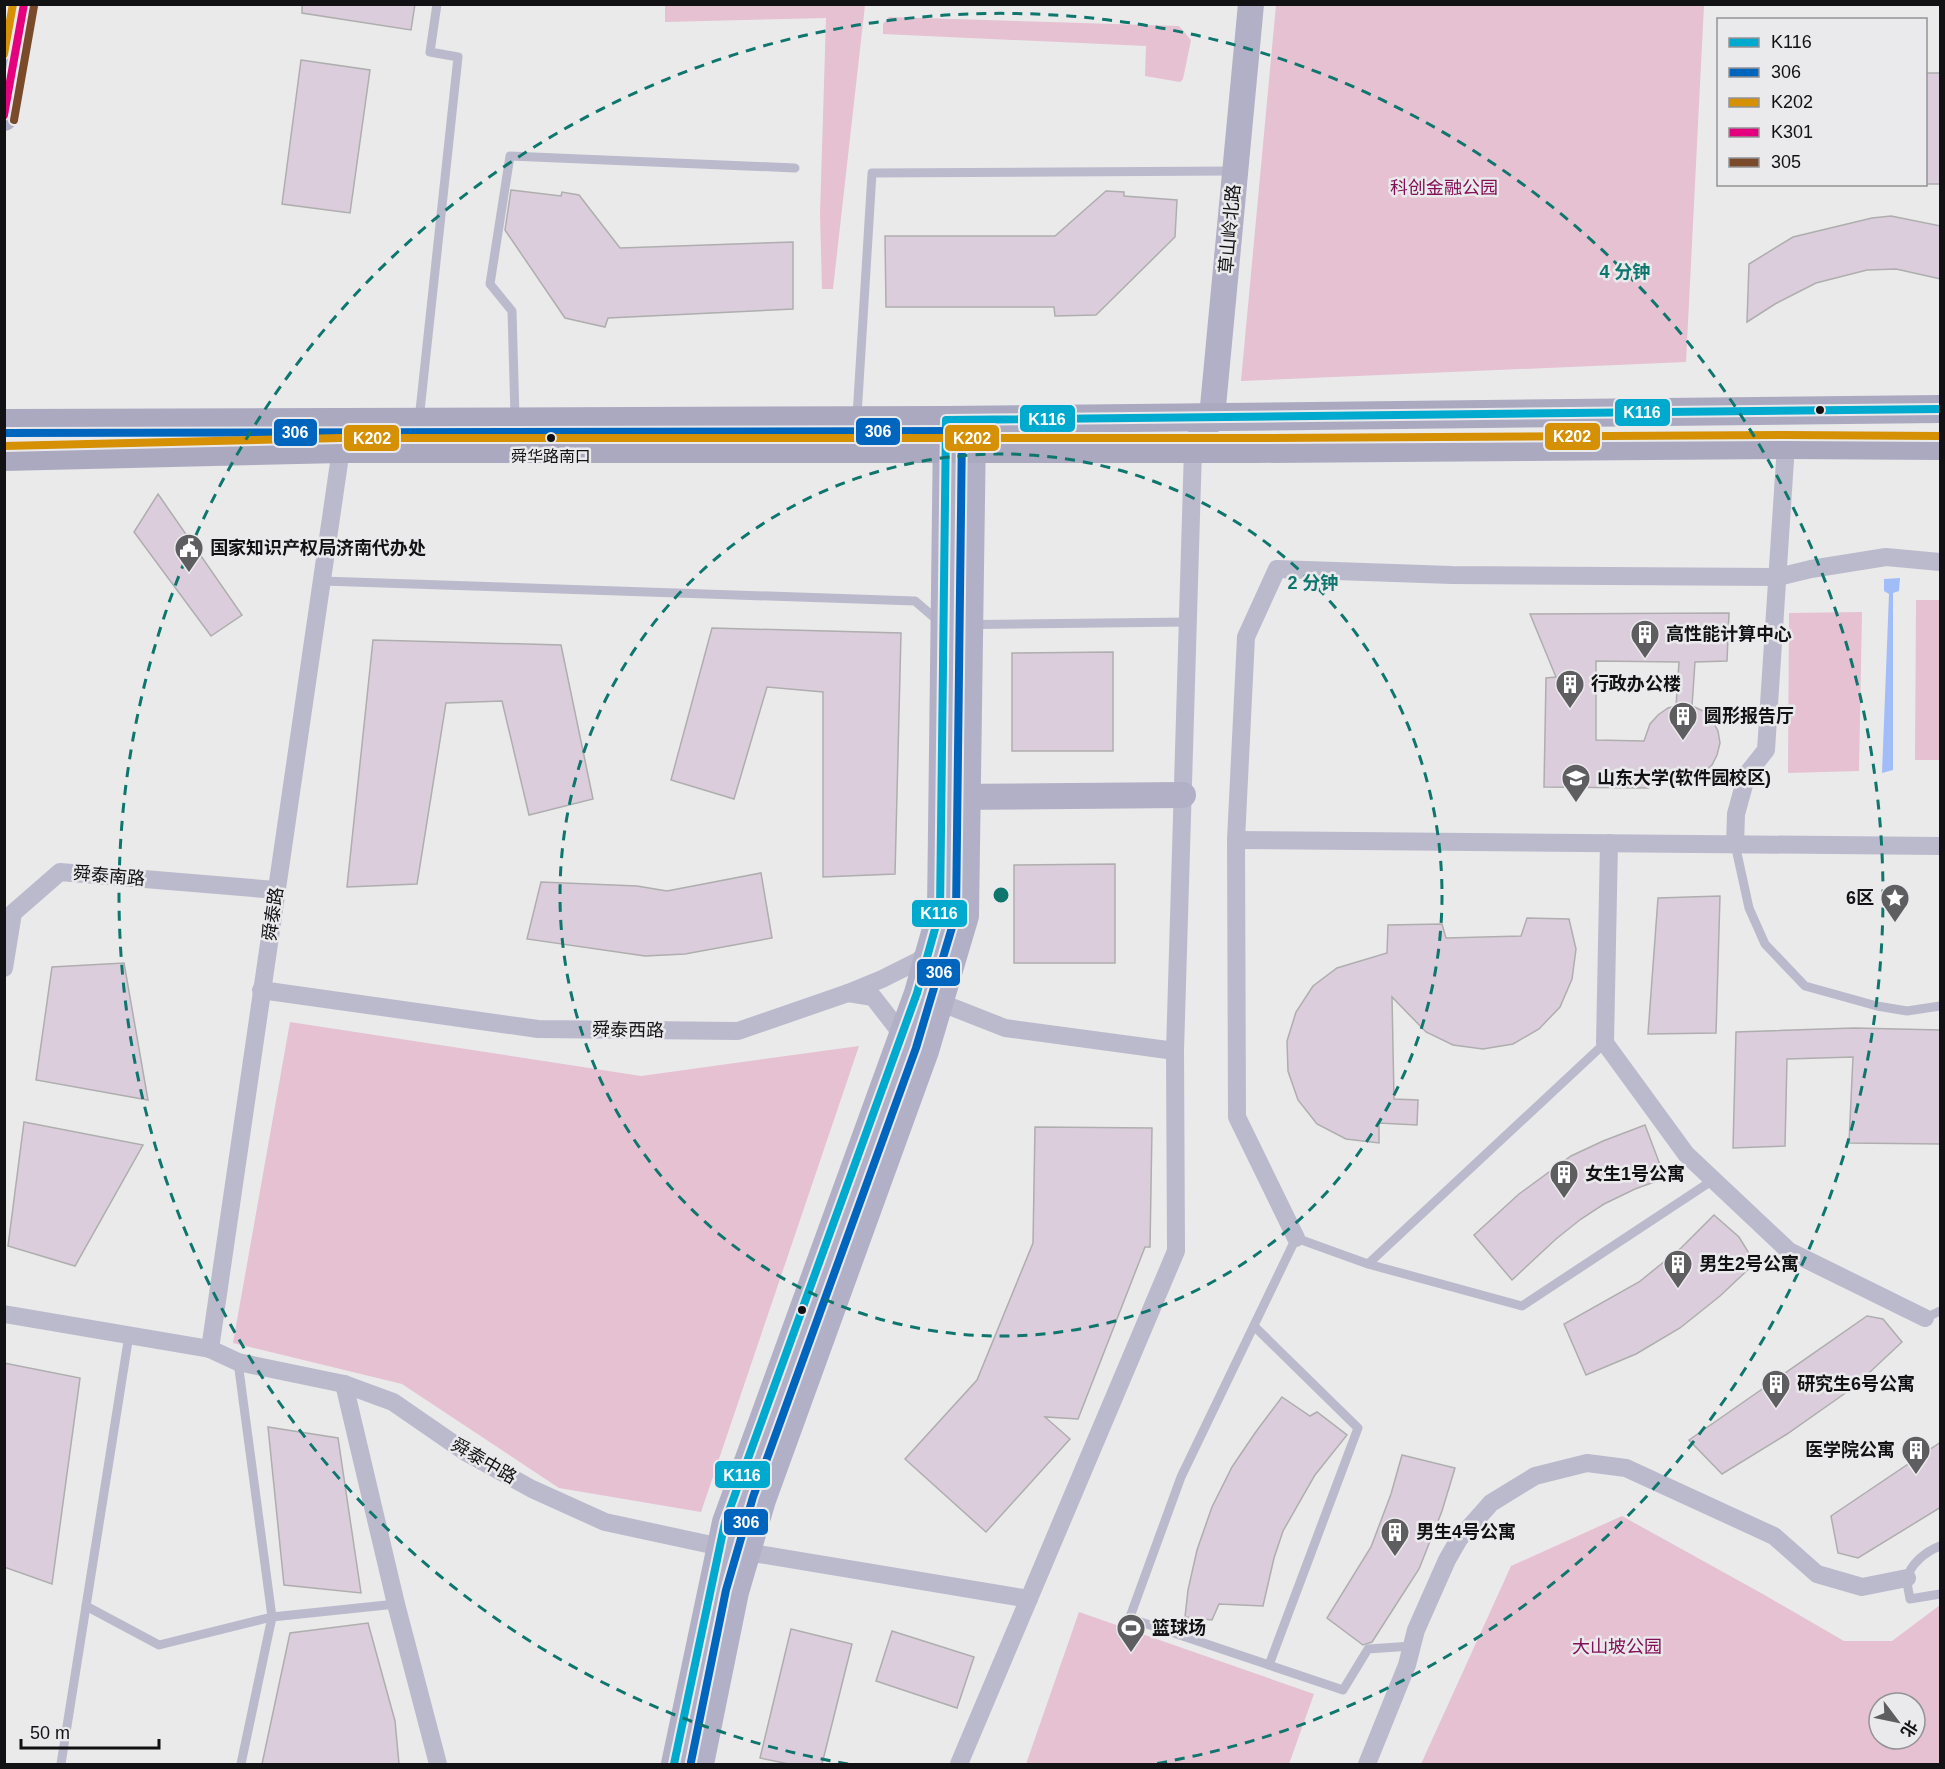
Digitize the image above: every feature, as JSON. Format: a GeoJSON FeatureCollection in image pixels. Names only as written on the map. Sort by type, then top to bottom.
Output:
{"type":"FeatureCollection","features":[{"type":"Feature","properties":{"kind":"main road"},"geometry":{"type":"LineString","coordinates":[[4,118],[24,4]]}},
{"type":"Feature","properties":{"kind":"main road","name":"草山岭北路"},"geometry":{"type":"LineString","coordinates":[[1193,449],[1212,417],[1251,4]]}},
{"type":"Feature","properties":{"kind":"main road"},"geometry":{"type":"LineString","coordinates":[[4,423],[974,420],[1941,409]]}},
{"type":"Feature","properties":{"kind":"main road"},"geometry":{"type":"LineString","coordinates":[[674,1764],[734,1550],[763,1500],[922,1061],[966,916],[970,625],[959,449],[945,420]]}},
{"type":"Feature","properties":{"kind":"main road"},"geometry":{"type":"LineString","coordinates":[[701,1764],[736,1592],[734,1550],[725,1522],[917,993],[940,911],[944,625],[959,449],[974,420]]}},
{"type":"Feature","properties":{"kind":"main road"},"geometry":{"type":"LineString","coordinates":[[4,457],[341,449],[1941,446]]}},
{"type":"Feature","properties":{"kind":"main road"},"geometry":{"type":"LineString","coordinates":[[941,796],[1183,795]]}},
{"type":"Feature","properties":{"kind":"street"},"geometry":{"type":"LineString","coordinates":[[1735,844],[1736,814],[1747,774],[1766,750],[1786,445]]}},
{"type":"Feature","properties":{"kind":"street","name":"舜泰路"},"geometry":{"type":"LineString","coordinates":[[210,1349],[341,449]]}},
{"type":"Feature","properties":{"kind":"street"},"geometry":{"type":"LineString","coordinates":[[959,1764],[1176,1251],[1175,1051],[1193,449]]}},
{"type":"Feature","properties":{"kind":"street"},"geometry":{"type":"LineString","coordinates":[[1296,1238],[1237,1117],[1236,840],[1246,636],[1277,569],[1452,575],[1778,577],[1810,569],[1886,557],[1941,561]]}},
{"type":"Feature","properties":{"kind":"street"},"geometry":{"type":"LineString","coordinates":[[1236,840],[1941,846]]}},
{"type":"Feature","properties":{"kind":"street"},"geometry":{"type":"LineString","coordinates":[[1609,843],[1605,1042],[1686,1154],[1789,1251],[1933,1315]]}},
{"type":"Feature","properties":{"kind":"street","name":"舜泰南路"},"geometry":{"type":"LineString","coordinates":[[4,968],[13,912],[60,872],[276,890]]}},
{"type":"Feature","properties":{"kind":"street","name":"舜泰西路"},"geometry":{"type":"LineString","coordinates":[[261,990],[537,1029],[738,1031],[848,993],[918,961],[966,916]]}},
{"type":"Feature","properties":{"kind":"street"},"geometry":{"type":"LineString","coordinates":[[848,993],[873,998],[901,1033],[900,1039]]}},
{"type":"Feature","properties":{"kind":"street"},"geometry":{"type":"LineString","coordinates":[[917,993],[1005,1028],[1175,1051]]}},
{"type":"Feature","properties":{"kind":"street"},"geometry":{"type":"LineString","coordinates":[[4,1314],[210,1349],[238,1362]]}},
{"type":"Feature","properties":{"kind":"street","name":"舜泰中路"},"geometry":{"type":"LineString","coordinates":[[238,1362],[344,1384],[393,1402],[466,1453],[532,1489],[605,1522],[734,1550],[1029,1599]]}},
{"type":"Feature","properties":{"kind":"street"},"geometry":{"type":"LineString","coordinates":[[344,1384],[396,1604],[438,1764]]}},
{"type":"Feature","properties":{"kind":"street"},"geometry":{"type":"LineString","coordinates":[[1367,1764],[1407,1665],[1416,1630],[1447,1560],[1459,1539],[1491,1503],[1535,1476],[1587,1463],[1626,1468],[1774,1536],[1817,1574],[1862,1587],[1907,1578]]}},
{"type":"Feature","properties":{"kind":"lane"},"geometry":{"type":"LineString","coordinates":[[419,422],[458,57],[430,52],[437,4]]}},
{"type":"Feature","properties":{"kind":"lane"},"geometry":{"type":"LineString","coordinates":[[515,422],[512,311],[490,284],[510,156],[795,168]]}},
{"type":"Feature","properties":{"kind":"lane"},"geometry":{"type":"LineString","coordinates":[[857,420],[872,173],[1235,171]]}},
{"type":"Feature","properties":{"kind":"lane"},"geometry":{"type":"LineString","coordinates":[[322,581],[915,601],[944,625],[1188,622]]}},
{"type":"Feature","properties":{"kind":"lane"},"geometry":{"type":"LineString","coordinates":[[1735,844],[1749,908],[1765,944],[1805,986],[1877,1006],[1907,1011],[1941,1006]]}},
{"type":"Feature","properties":{"kind":"lane"},"geometry":{"type":"LineString","coordinates":[[1368,1264],[1605,1042]]}},
{"type":"Feature","properties":{"kind":"lane"},"geometry":{"type":"LineString","coordinates":[[1123,1636],[1181,1477],[1296,1238],[1368,1264],[1522,1306],[1713,1180]]}},
{"type":"Feature","properties":{"kind":"lane"},"geometry":{"type":"LineString","coordinates":[[1254,1326],[1359,1428],[1269,1665]]}},
{"type":"Feature","properties":{"kind":"lane"},"geometry":{"type":"LineString","coordinates":[[61,1764],[129,1335]]}},
{"type":"Feature","properties":{"kind":"lane"},"geometry":{"type":"LineString","coordinates":[[238,1362],[272,1617],[241,1764]]}},
{"type":"Feature","properties":{"kind":"lane"},"geometry":{"type":"LineString","coordinates":[[1941,1546],[1928,1550],[1916,1563],[1907,1578],[1910,1599],[1941,1594]]}},
{"type":"Feature","properties":{"kind":"lane"},"geometry":{"type":"LineString","coordinates":[[86,1606],[159,1645],[272,1617],[396,1604]]}},
{"type":"Feature","properties":{"kind":"lane"},"geometry":{"type":"LineString","coordinates":[[1129,1618],[1343,1690],[1368,1649],[1412,1646]]}},
{"type":"Feature","properties":{"kind":"green space"},"geometry":{"type":"Polygon","coordinates":[[[665,5],[865,5],[833,289],[822,289],[820,214],[826,18],[665,22],[665,5]]]}},
{"type":"Feature","properties":{"kind":"green space","name":"科创金融公园"},"geometry":{"type":"Polygon","coordinates":[[[1276,5],[1704,5],[1686,362],[1241,381],[1276,5]]]}},
{"type":"Feature","properties":{"kind":"green space"},"geometry":{"type":"Polygon","coordinates":[[[889,17],[1179,26],[1191,40],[1183,79],[1180,82],[1145,76],[1146,46],[883,34],[883,24],[889,17]]]}},
{"type":"Feature","properties":{"kind":"green space"},"geometry":{"type":"Polygon","coordinates":[[[1916,600],[1940,600],[1940,760],[1915,760],[1916,600]]]}},
{"type":"Feature","properties":{"kind":"green space"},"geometry":{"type":"Polygon","coordinates":[[[1862,612],[1859,771],[1788,773],[1789,613],[1862,612]]]}},
{"type":"Feature","properties":{"kind":"green space"},"geometry":{"type":"Polygon","coordinates":[[[290,1022],[641,1076],[859,1046],[701,1512],[559,1488],[402,1384],[233,1343],[290,1022]]]}},
{"type":"Feature","properties":{"kind":"green space","name":"大山坡公园"},"geometry":{"type":"Polygon","coordinates":[[[1622,1516],[1844,1641],[1892,1641],[1940,1605],[1940,1764],[1421,1764],[1511,1566],[1622,1516]]]}},
{"type":"Feature","properties":{"kind":"green space","name":"篮球场"},"geometry":{"type":"Polygon","coordinates":[[[1079,1612],[1314,1694],[1289,1764],[1026,1764],[1079,1612]]]}},
{"type":"Feature","properties":{"kind":"water"},"geometry":{"type":"Polygon","coordinates":[[[1900,578],[1899,591],[1893,593],[1893,770],[1882,773],[1889,594],[1884,591],[1884,579],[1900,578]]]}},
{"type":"Feature","properties":{"kind":"building"},"geometry":{"type":"Polygon","coordinates":[[[302,4],[415,4],[411,30],[302,13],[302,4]]]}},
{"type":"Feature","properties":{"kind":"building"},"geometry":{"type":"Polygon","coordinates":[[[301,60],[370,70],[350,213],[282,204],[301,60]]]}},
{"type":"Feature","properties":{"kind":"building"},"geometry":{"type":"Polygon","coordinates":[[[1927,73],[1941,73],[1941,184],[1927,184],[1927,73]]]}},
{"type":"Feature","properties":{"kind":"building"},"geometry":{"type":"Polygon","coordinates":[[[511,190],[561,196],[562,192],[579,195],[620,248],[793,242],[793,309],[608,318],[605,327],[565,318],[505,230],[511,190]]]}},
{"type":"Feature","properties":{"kind":"building"},"geometry":{"type":"Polygon","coordinates":[[[1106,191],[1124,192],[1124,196],[1177,200],[1175,237],[1096,315],[1055,316],[1054,307],[886,307],[885,236],[1055,236],[1106,191]]]}},
{"type":"Feature","properties":{"kind":"building"},"geometry":{"type":"Polygon","coordinates":[[[1891,216],[1941,226],[1941,279],[1896,269],[1867,270],[1816,283],[1775,304],[1747,322],[1749,264],[1793,237],[1872,218],[1891,216]]]}},
{"type":"Feature","properties":{"kind":"building","name":"国家知识产权局济南代办处"},"geometry":{"type":"Polygon","coordinates":[[[158,494],[242,615],[211,636],[134,532],[158,494]]]}},
{"type":"Feature","properties":{"kind":"building"},"geometry":{"type":"Polygon","coordinates":[[[1729,613],[1727,661],[1695,662],[1692,706],[1703,711],[1712,720],[1718,731],[1720,743],[1712,765],[1692,778],[1679,779],[1650,771],[1649,788],[1544,787],[1546,678],[1556,677],[1530,614],[1729,613]],[[1596,661],[1596,740],[1644,741],[1650,724],[1658,715],[1676,706],[1679,662],[1596,661]]]}},
{"type":"Feature","properties":{"kind":"building"},"geometry":{"type":"Polygon","coordinates":[[[712,628],[901,633],[895,874],[823,877],[823,692],[767,687],[734,799],[671,780],[712,628]]]}},
{"type":"Feature","properties":{"kind":"building"},"geometry":{"type":"Polygon","coordinates":[[[373,640],[561,645],[593,799],[529,815],[502,701],[446,703],[417,884],[347,887],[373,640]]]}},
{"type":"Feature","properties":{"kind":"building"},"geometry":{"type":"Polygon","coordinates":[[[1113,652],[1113,751],[1012,751],[1012,653],[1113,652]]]}},
{"type":"Feature","properties":{"kind":"building"},"geometry":{"type":"Polygon","coordinates":[[[1115,864],[1115,963],[1014,963],[1014,865],[1115,864]]]}},
{"type":"Feature","properties":{"kind":"building"},"geometry":{"type":"Polygon","coordinates":[[[761,873],[772,938],[685,954],[645,956],[527,939],[541,882],[637,886],[667,891],[761,873]]]}},
{"type":"Feature","properties":{"kind":"building"},"geometry":{"type":"Polygon","coordinates":[[[1720,896],[1716,1033],[1648,1034],[1658,898],[1720,896]]]}},
{"type":"Feature","properties":{"kind":"building"},"geometry":{"type":"Polygon","coordinates":[[[1527,918],[1569,919],[1576,949],[1572,979],[1560,1007],[1539,1029],[1513,1044],[1483,1049],[1453,1045],[1426,1032],[1392,997],[1394,1099],[1418,1100],[1417,1125],[1379,1123],[1379,1143],[1346,1139],[1317,1124],[1298,1100],[1288,1071],[1287,1041],[1296,1012],[1313,986],[1337,968],[1387,953],[1388,925],[1442,924],[1446,938],[1521,936],[1527,918]]]}},
{"type":"Feature","properties":{"kind":"building"},"geometry":{"type":"Polygon","coordinates":[[[124,963],[148,1100],[36,1080],[52,967],[124,963]]]}},
{"type":"Feature","properties":{"kind":"building"},"geometry":{"type":"Polygon","coordinates":[[[1854,1028],[1941,1030],[1941,1144],[1849,1143],[1853,1057],[1787,1059],[1785,1146],[1733,1148],[1736,1032],[1854,1028]]]}},
{"type":"Feature","properties":{"kind":"building"},"geometry":{"type":"Polygon","coordinates":[[[24,1122],[143,1145],[75,1266],[8,1246],[24,1122]]]}},
{"type":"Feature","properties":{"kind":"building","name":"女生1号公寓"},"geometry":{"type":"Polygon","coordinates":[[[1645,1125],[1665,1178],[1604,1204],[1581,1219],[1512,1280],[1474,1235],[1519,1194],[1571,1156],[1645,1125]]]}},
{"type":"Feature","properties":{"kind":"building"},"geometry":{"type":"Polygon","coordinates":[[[1035,1127],[1152,1128],[1150,1247],[1145,1247],[1078,1419],[1045,1417],[1070,1439],[986,1532],[905,1459],[977,1380],[1033,1243],[1035,1127]]]}},
{"type":"Feature","properties":{"kind":"building","name":"男生2号公寓"},"geometry":{"type":"Polygon","coordinates":[[[1714,1215],[1739,1237],[1755,1263],[1720,1296],[1680,1328],[1636,1354],[1586,1375],[1564,1324],[1639,1282],[1681,1248],[1714,1215]]]}},
{"type":"Feature","properties":{"kind":"building","name":"研究生6号公寓"},"geometry":{"type":"Polygon","coordinates":[[[1867,1316],[1883,1319],[1902,1342],[1854,1387],[1787,1434],[1722,1474],[1689,1440],[1867,1316]]]}},
{"type":"Feature","properties":{"kind":"building"},"geometry":{"type":"Polygon","coordinates":[[[4,1363],[80,1378],[52,1584],[4,1567],[4,1363]]]}},
{"type":"Feature","properties":{"kind":"building"},"geometry":{"type":"Polygon","coordinates":[[[1282,1397],[1310,1416],[1317,1412],[1347,1435],[1315,1475],[1283,1531],[1263,1606],[1219,1604],[1212,1620],[1185,1617],[1188,1590],[1197,1550],[1212,1507],[1232,1467],[1282,1397]]]}},
{"type":"Feature","properties":{"kind":"building"},"geometry":{"type":"Polygon","coordinates":[[[268,1427],[338,1438],[361,1593],[284,1585],[268,1427]]]}},
{"type":"Feature","properties":{"kind":"building","name":"医学院公寓"},"geometry":{"type":"Polygon","coordinates":[[[1941,1442],[1941,1507],[1858,1558],[1838,1553],[1831,1516],[1941,1442]]]}},
{"type":"Feature","properties":{"kind":"building","name":"男生4号公寓"},"geometry":{"type":"Polygon","coordinates":[[[1402,1455],[1455,1468],[1442,1511],[1419,1569],[1372,1642],[1363,1645],[1327,1618],[1371,1547],[1391,1494],[1402,1455]]]}},
{"type":"Feature","properties":{"kind":"building"},"geometry":{"type":"Polygon","coordinates":[[[368,1623],[395,1721],[399,1764],[262,1764],[290,1633],[368,1623]]]}},
{"type":"Feature","properties":{"kind":"building"},"geometry":{"type":"Polygon","coordinates":[[[791,1629],[852,1644],[822,1764],[789,1764],[760,1758],[791,1629]]]}},
{"type":"Feature","properties":{"kind":"building"},"geometry":{"type":"Polygon","coordinates":[[[892,1631],[974,1657],[957,1708],[876,1681],[892,1631]]]}},
{"type":"Feature","properties":{"kind":"transit line","name":"K202"},"geometry":{"type":"LineString","coordinates":[[4,54],[13,4]]}},
{"type":"Feature","properties":{"kind":"transit line","name":"K301"},"geometry":{"type":"LineString","coordinates":[[4,115],[24,4]]}},
{"type":"Feature","properties":{"kind":"transit line","name":"305"},"geometry":{"type":"LineString","coordinates":[[14,120],[34,6]]}},
{"type":"Feature","properties":{"kind":"transit line","name":"K116"},"geometry":{"type":"LineString","coordinates":[[674,1764],[725,1522],[917,993],[940,911],[946,420],[1940,409]]}},
{"type":"Feature","properties":{"kind":"transit line","name":"306"},"geometry":{"type":"LineString","coordinates":[[4,433],[962,431],[956,914],[916,1048],[753,1497],[726,1590],[691,1762]]}},
{"type":"Feature","properties":{"kind":"transit line","name":"K202"},"geometry":{"type":"LineString","coordinates":[[4,446],[341,438],[1940,436]]}},
{"type":"Feature","properties":{"kind":"place","name":"舜华路南口"},"geometry":{"type":"Point","coordinates":[551,438]}},
{"type":"Feature","properties":{"kind":"place","name":"国家知识产权局济南代办处"},"geometry":{"type":"Point","coordinates":[189,574]}},
{"type":"Feature","properties":{"kind":"place","name":"高性能计算中心"},"geometry":{"type":"Point","coordinates":[1645,660]}},
{"type":"Feature","properties":{"kind":"place","name":"行政办公楼"},"geometry":{"type":"Point","coordinates":[1570,710]}},
{"type":"Feature","properties":{"kind":"place","name":"圆形报告厅"},"geometry":{"type":"Point","coordinates":[1683,742]}},
{"type":"Feature","properties":{"kind":"place","name":"山东大学(软件园校区)"},"geometry":{"type":"Point","coordinates":[1576,804]}},
{"type":"Feature","properties":{"kind":"place","name":"6区"},"geometry":{"type":"Point","coordinates":[1895,924]}},
{"type":"Feature","properties":{"kind":"place","name":"女生1号公寓"},"geometry":{"type":"Point","coordinates":[1564,1200]}},
{"type":"Feature","properties":{"kind":"place","name":"男生2号公寓"},"geometry":{"type":"Point","coordinates":[1678,1290]}},
{"type":"Feature","properties":{"kind":"place","name":"研究生6号公寓"},"geometry":{"type":"Point","coordinates":[1776,1410]}},
{"type":"Feature","properties":{"kind":"place","name":"医学院公寓"},"geometry":{"type":"Point","coordinates":[1916,1476]}},
{"type":"Feature","properties":{"kind":"place","name":"男生4号公寓"},"geometry":{"type":"Point","coordinates":[1395,1558]}},
{"type":"Feature","properties":{"kind":"place","name":"篮球场"},"geometry":{"type":"Point","coordinates":[1131,1654]}}]}
